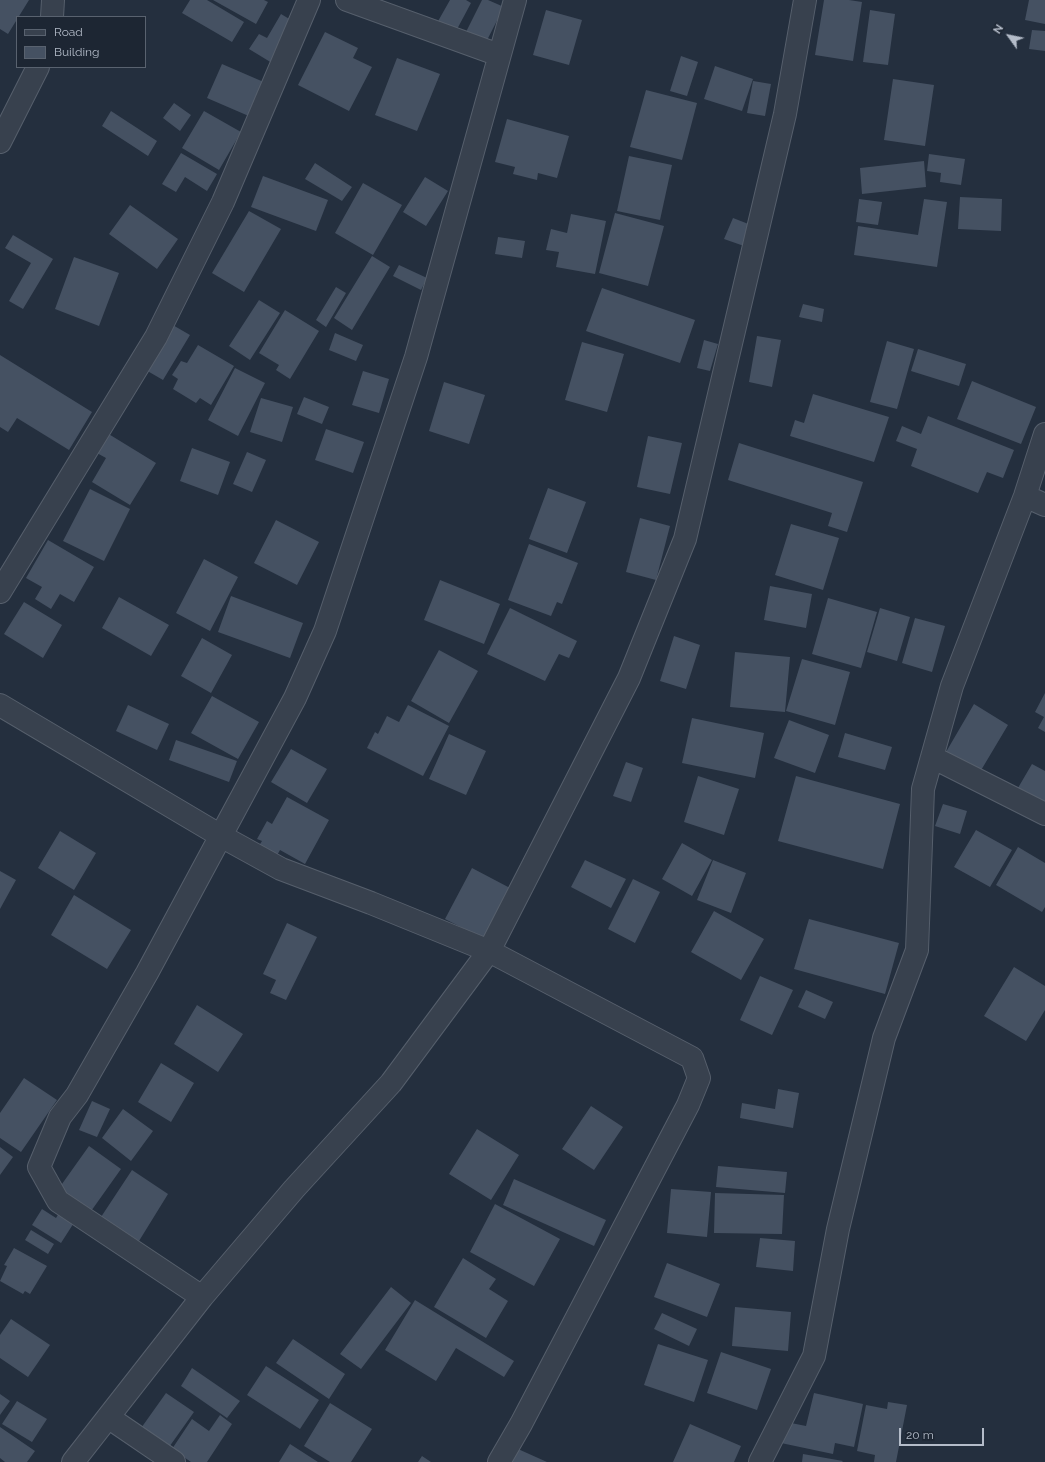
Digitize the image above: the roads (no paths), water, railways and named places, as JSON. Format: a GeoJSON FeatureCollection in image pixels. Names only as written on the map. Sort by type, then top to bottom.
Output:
{"type":"FeatureCollection","features":[{"type":"Feature","properties":{"kind":"street"},"geometry":{"type":"LineString","coordinates":[[52,16],[53,0]]}},
{"type":"Feature","properties":{"kind":"street"},"geometry":{"type":"LineString","coordinates":[[0,592],[156,337],[223,202],[309,0]]}},
{"type":"Feature","properties":{"kind":"street"},"geometry":{"type":"LineString","coordinates":[[346,0],[499,54]]}},
{"type":"Feature","properties":{"kind":"street"},"geometry":{"type":"LineString","coordinates":[[202,1297],[58,1201],[39,1167],[60,1117],[78,1095],[147,973],[295,698],[325,631],[416,357],[515,0]]}},
{"type":"Feature","properties":{"kind":"street"},"geometry":{"type":"LineString","coordinates":[[73,1462],[202,1297],[294,1189],[390,1083],[489,951],[629,678],[685,539],[785,114],[805,0]]}},
{"type":"Feature","properties":{"kind":"street"},"geometry":{"type":"LineString","coordinates":[[0,142],[37,68]]}},
{"type":"Feature","properties":{"kind":"street"},"geometry":{"type":"LineString","coordinates":[[760,1462],[814,1356],[838,1229],[884,1038],[917,950],[923,789],[952,686],[1025,496],[1045,434]]}},
{"type":"Feature","properties":{"kind":"street"},"geometry":{"type":"LineString","coordinates":[[1025,496],[1045,505]]}},
{"type":"Feature","properties":{"kind":"street"},"geometry":{"type":"LineString","coordinates":[[0,705],[221,836],[282,869],[489,951],[692,1058],[699,1078],[688,1105],[521,1424],[498,1462]]}},
{"type":"Feature","properties":{"kind":"street"},"geometry":{"type":"LineString","coordinates":[[932,757],[1045,814]]}},
{"type":"Feature","properties":{"kind":"street"},"geometry":{"type":"LineString","coordinates":[[108,1417],[174,1462]]}}]}
